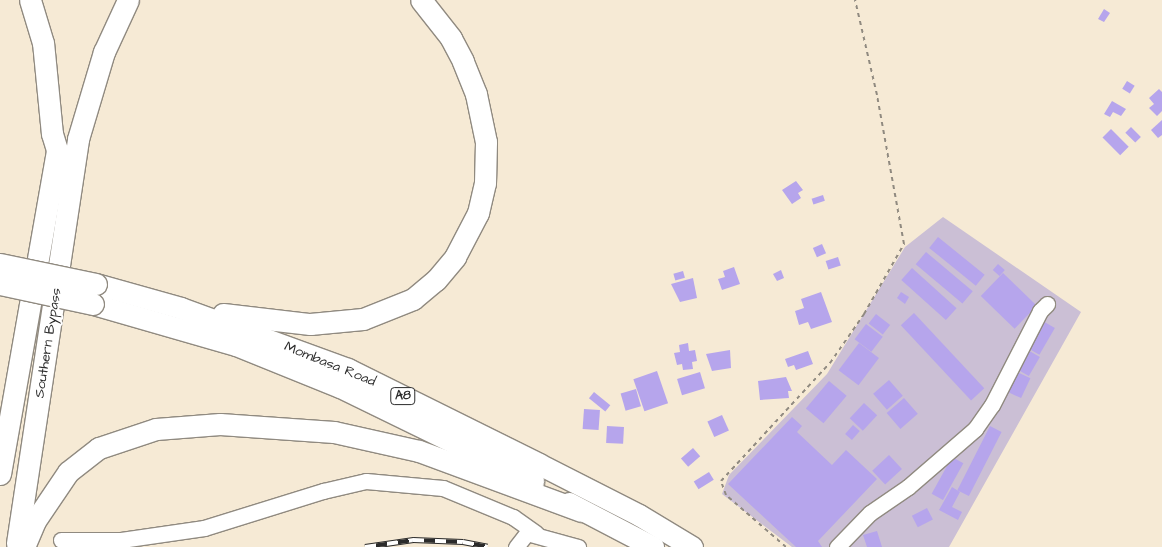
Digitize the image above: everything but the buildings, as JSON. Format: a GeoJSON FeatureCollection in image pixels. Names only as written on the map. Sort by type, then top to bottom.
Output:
{"type":"FeatureCollection","features":[{"type":"Feature","properties":{"kind":"highway","name":"Southern Bypass"},"geometry":{"type":"LineString","coordinates":[[0,474],[57,150],[52,134],[43,43],[30,0]]}},
{"type":"Feature","properties":{"kind":"highway","name":"Southern Bypass"},"geometry":{"type":"LineString","coordinates":[[17,547],[78,139],[107,45],[128,0]]}},
{"type":"Feature","properties":{"kind":"highway"},"geometry":{"type":"LineString","coordinates":[[181,308],[277,321],[347,323],[399,306],[413,299],[445,270],[478,213],[485,182],[486,142],[477,100],[463,61],[451,38],[421,0]]}},
{"type":"Feature","properties":{"kind":"highway","name":"Mombasa Road"},"geometry":{"type":"LineString","coordinates":[[0,264],[95,294],[340,387],[537,483],[581,511],[653,547]]}},
{"type":"Feature","properties":{"kind":"highway","name":"Mombasa Road"},"geometry":{"type":"LineString","coordinates":[[0,284],[95,294],[181,308],[348,369],[639,515],[692,547]]}},
{"type":"Feature","properties":{"kind":"highway"},"geometry":{"type":"LineString","coordinates":[[24,547],[35,521],[68,472],[99,448],[156,429],[220,424],[334,432],[419,451],[581,511]]}},
{"type":"Feature","properties":{"kind":"lane"},"geometry":{"type":"LineString","coordinates":[[837,547],[870,514],[908,487],[975,429],[992,406],[1040,311],[1047,304]]}},
{"type":"Feature","properties":{"kind":"lane"},"geometry":{"type":"LineString","coordinates":[[61,540],[121,540],[204,528],[323,491],[366,481],[443,488],[513,517],[536,533],[578,547]]}},
{"type":"Feature","properties":{"kind":"lane"},"geometry":{"type":"LineString","coordinates":[[516,547],[523,535],[536,533]]}},
{"type":"Feature","properties":{"kind":"path"},"geometry":{"type":"LineString","coordinates":[[786,547],[726,495],[721,482],[830,363],[864,314],[904,244],[877,95],[854,0]]}},
{"type":"Feature","properties":{"kind":"shaded area"},"geometry":{"type":"Polygon","coordinates":[[[943,217],[1081,312],[949,547],[792,547],[722,494],[729,475],[827,374],[905,247],[943,217]]]}},
{"type":"Feature","properties":{"kind":"railway"},"geometry":{"type":"LineString","coordinates":[[365,547],[413,540],[463,542],[488,547]]}}]}
